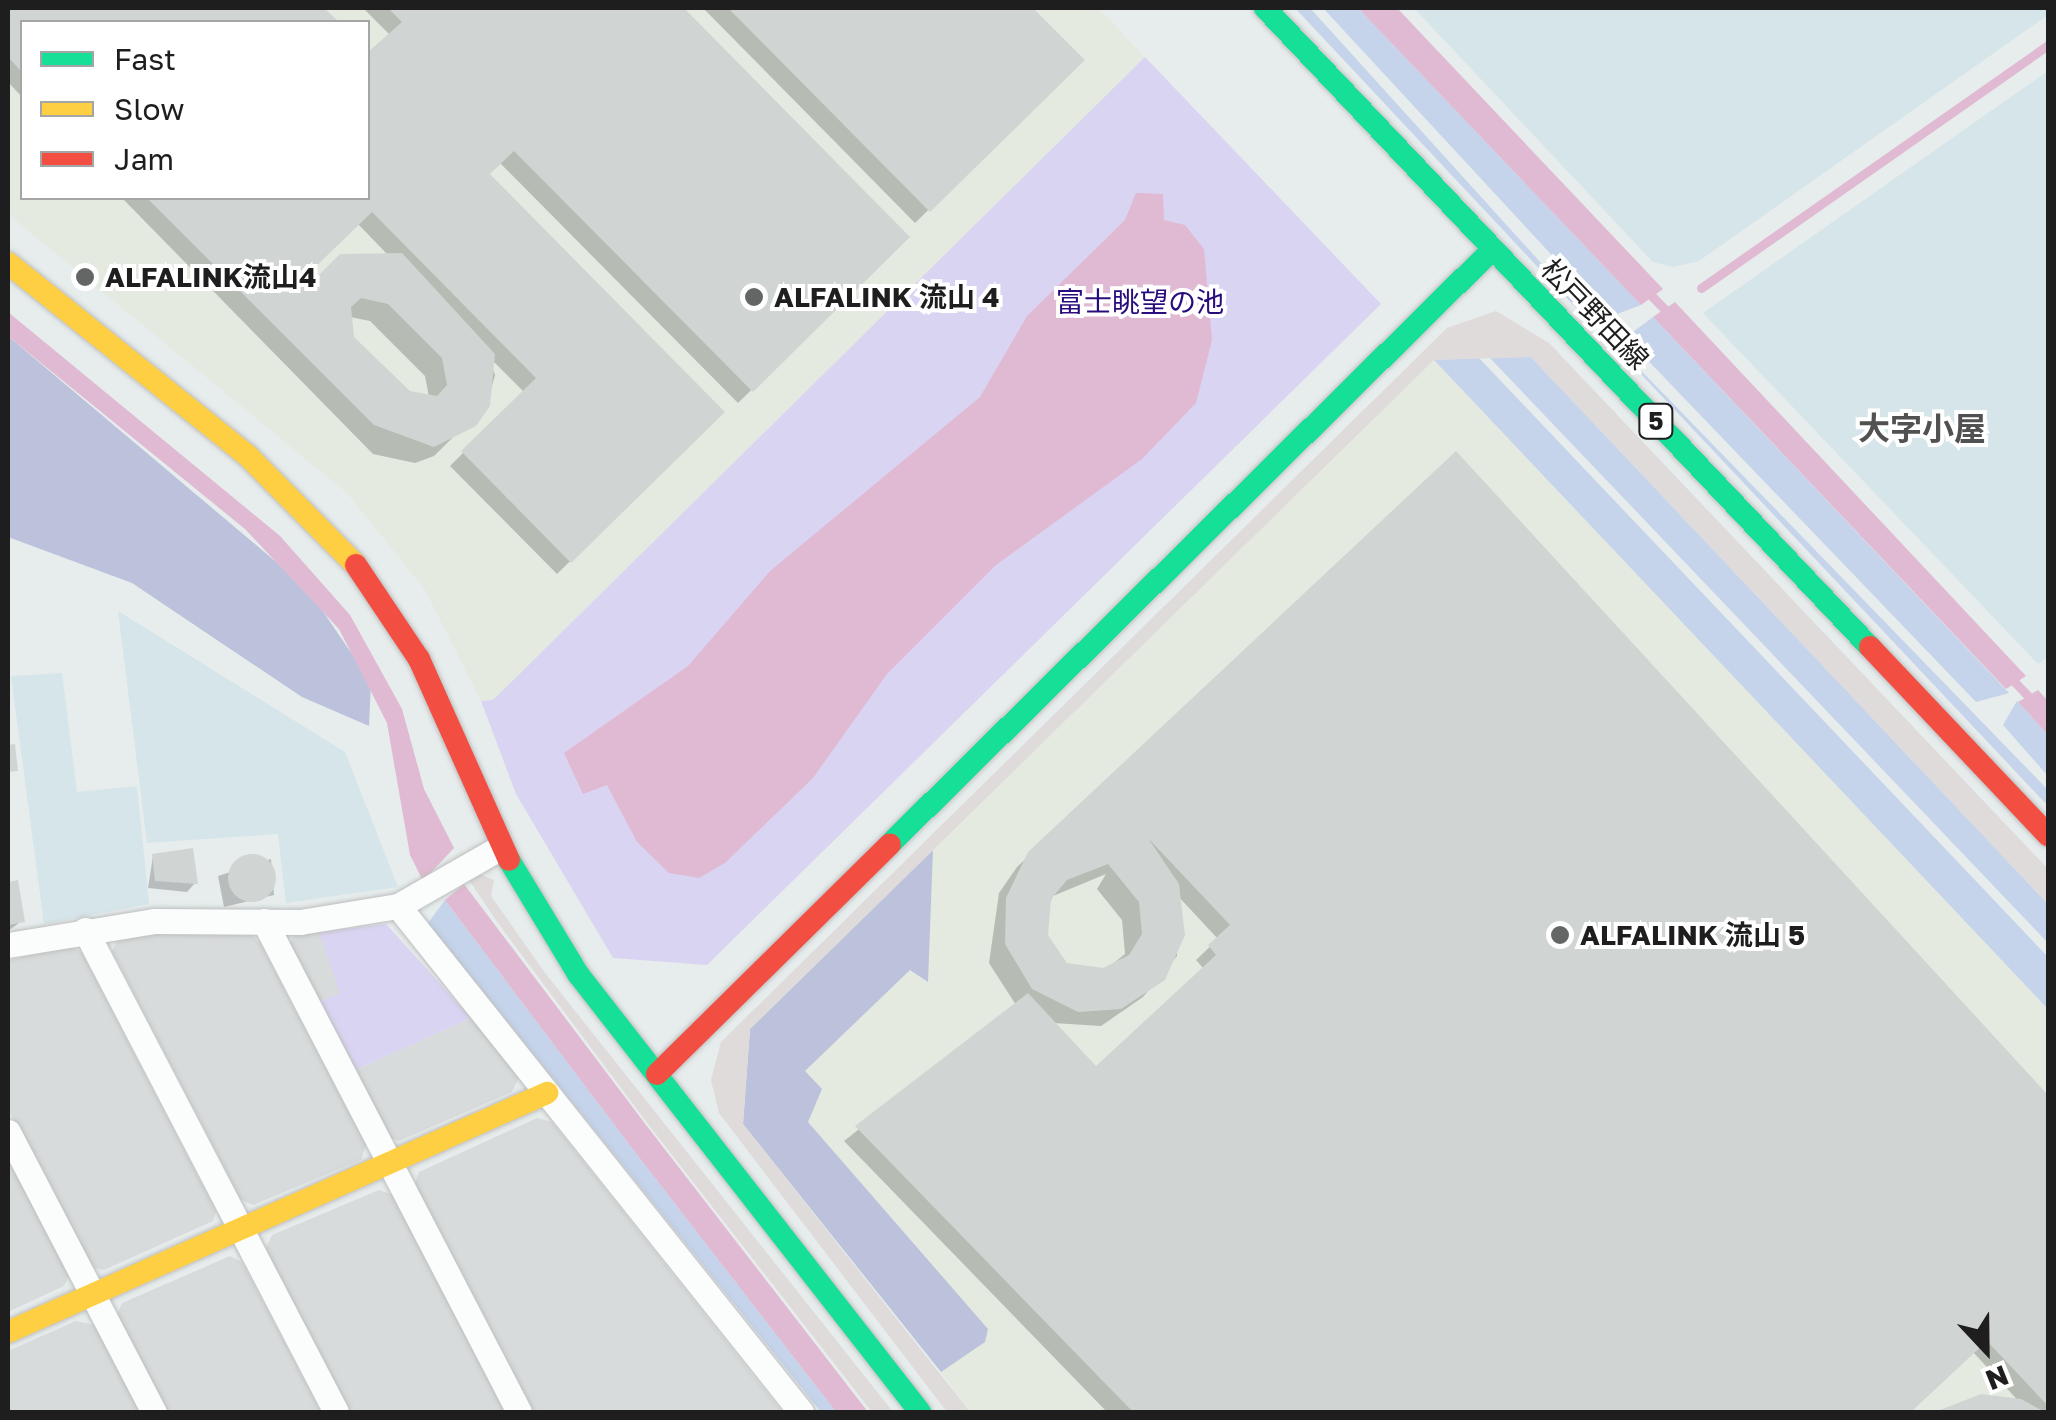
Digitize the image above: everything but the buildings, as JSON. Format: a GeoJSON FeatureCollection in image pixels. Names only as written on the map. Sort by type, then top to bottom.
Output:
{"type":"FeatureCollection","features":[{"type":"Feature","properties":{"kind":"street","name":"松戸野田線"},"geometry":{"type":"LineString","coordinates":[[1264,8],[2048,835]]}},
{"type":"Feature","properties":{"kind":"street"},"geometry":{"type":"LineString","coordinates":[[656,1074],[1492,250]]}},
{"type":"Feature","properties":{"kind":"street"},"geometry":{"type":"LineString","coordinates":[[8,263],[248,456],[337,540],[419,660],[501,847],[578,974],[920,1412]]}},
{"type":"Feature","properties":{"kind":"street"},"geometry":{"type":"LineString","coordinates":[[8,945],[85,930],[264,921],[398,906],[431,892],[501,847]]}},
{"type":"Feature","properties":{"kind":"street"},"geometry":{"type":"LineString","coordinates":[[398,906],[801,1412]]}},
{"type":"Feature","properties":{"kind":"street"},"geometry":{"type":"LineString","coordinates":[[264,921],[519,1412]]}},
{"type":"Feature","properties":{"kind":"street"},"geometry":{"type":"LineString","coordinates":[[85,930],[336,1412]]}},
{"type":"Feature","properties":{"kind":"street"},"geometry":{"type":"LineString","coordinates":[[8,1332],[547,1093]]}},
{"type":"Feature","properties":{"kind":"street"},"geometry":{"type":"LineString","coordinates":[[8,1132],[154,1412]]}},
{"type":"Feature","properties":{"kind":"shaded area"},"geometry":{"type":"Polygon","coordinates":[[[8,8],[1098,8],[1145,57],[493,700],[481,701],[424,588],[347,493],[8,214],[8,8]]]}},
{"type":"Feature","properties":{"kind":"shaded area"},"geometry":{"type":"Polygon","coordinates":[[[1295,8],[1310,8],[1598,326],[1594,327],[1295,8]]]}},
{"type":"Feature","properties":{"kind":"shaded area"},"geometry":{"type":"Polygon","coordinates":[[[1323,8],[1358,8],[1641,305],[1609,317],[1323,8]]]}},
{"type":"Feature","properties":{"kind":"shaded area"},"geometry":{"type":"Polygon","coordinates":[[[1358,8],[1397,8],[1663,289],[1641,305],[1358,8]]]}},
{"type":"Feature","properties":{"kind":"shaded area"},"geometry":{"type":"Polygon","coordinates":[[[1414,8],[2048,8],[2048,15],[1699,261],[1673,267],[1653,262],[1414,8]]]}},
{"type":"Feature","properties":{"kind":"shaded area"},"geometry":{"type":"Polygon","coordinates":[[[2048,71],[2048,657],[2038,664],[1703,313],[2048,71]]]}},
{"type":"Feature","properties":{"kind":"shaded area"},"geometry":{"type":"Polygon","coordinates":[[[1136,193],[1163,194],[1164,220],[1185,225],[1204,249],[1212,340],[1196,403],[1142,459],[996,565],[887,674],[813,778],[725,863],[699,878],[669,873],[637,842],[607,785],[583,794],[564,753],[688,666],[770,571],[980,397],[1027,316],[1125,220],[1136,193]]]}},
{"type":"Feature","properties":{"kind":"shaded area"},"geometry":{"type":"Polygon","coordinates":[[[1675,302],[2026,676],[2006,689],[1653,317],[1675,302]]]}},
{"type":"Feature","properties":{"kind":"shaded area"},"geometry":{"type":"Polygon","coordinates":[[[1496,311],[1549,343],[2048,869],[2048,904],[1531,357],[1434,360],[750,1029],[743,1124],[970,1412],[947,1412],[719,1113],[711,1080],[721,1042],[1447,328],[1496,311]]]}},
{"type":"Feature","properties":{"kind":"shaded area"},"geometry":{"type":"Polygon","coordinates":[[[8,312],[280,536],[350,615],[402,709],[424,789],[454,848],[423,881],[410,855],[387,723],[339,629],[245,529],[8,336],[8,312]]]}},
{"type":"Feature","properties":{"kind":"shaded area"},"geometry":{"type":"Polygon","coordinates":[[[1653,317],[2009,693],[1976,702],[1636,348],[1633,332],[1653,317]]]}},
{"type":"Feature","properties":{"kind":"shaded area"},"geometry":{"type":"Polygon","coordinates":[[[8,336],[307,588],[371,682],[369,726],[302,697],[132,583],[8,537],[8,336]]]}},
{"type":"Feature","properties":{"kind":"shaded area"},"geometry":{"type":"Polygon","coordinates":[[[1623,352],[2048,790],[2048,806],[1624,356],[1623,352]]]}},
{"type":"Feature","properties":{"kind":"shaded area"},"geometry":{"type":"Polygon","coordinates":[[[1531,357],[2048,904],[2048,943],[1490,358],[1531,357]]]}},
{"type":"Feature","properties":{"kind":"shaded area"},"geometry":{"type":"Polygon","coordinates":[[[1479,358],[2048,957],[2048,1009],[1434,360],[1479,358]]]}},
{"type":"Feature","properties":{"kind":"shaded area","name":"ALFALINK 流山 5"},"geometry":{"type":"Polygon","coordinates":[[[1434,360],[2048,1009],[2048,1412],[970,1412],[941,1372],[750,1029],[1434,360]]]}},
{"type":"Feature","properties":{"kind":"shaded area"},"geometry":{"type":"Polygon","coordinates":[[[118,611],[345,752],[398,887],[286,903],[278,834],[147,843],[118,611]]]}},
{"type":"Feature","properties":{"kind":"shaded area"},"geometry":{"type":"Polygon","coordinates":[[[62,673],[77,792],[137,786],[149,904],[44,924],[11,676],[62,673]]]}},
{"type":"Feature","properties":{"kind":"shaded area"},"geometry":{"type":"Polygon","coordinates":[[[2038,690],[2048,701],[2048,735],[2018,702],[2038,690]]]}},
{"type":"Feature","properties":{"kind":"shaded area"},"geometry":{"type":"Polygon","coordinates":[[[2017,701],[2048,735],[2048,776],[2003,725],[2017,701]]]}},
{"type":"Feature","properties":{"kind":"shaded area"},"geometry":{"type":"Polygon","coordinates":[[[933,850],[928,982],[910,970],[805,1071],[822,1089],[808,1122],[988,1329],[985,1342],[941,1372],[743,1124],[750,1029],[933,850]]]}},
{"type":"Feature","properties":{"kind":"shaded area"},"geometry":{"type":"Polygon","coordinates":[[[479,874],[494,880],[491,896],[545,973],[893,1412],[872,1412],[648,1124],[498,923],[469,880],[479,874]]]}},
{"type":"Feature","properties":{"kind":"shaded area"},"geometry":{"type":"Polygon","coordinates":[[[464,884],[868,1412],[836,1412],[628,1143],[445,900],[464,884]]]}},
{"type":"Feature","properties":{"kind":"shaded area"},"geometry":{"type":"Polygon","coordinates":[[[445,900],[836,1412],[821,1412],[428,923],[445,900]]]}},
{"type":"Feature","properties":{"kind":"shaded area"},"geometry":{"type":"Polygon","coordinates":[[[160,932],[250,933],[260,943],[366,1145],[361,1160],[253,1205],[241,1200],[112,951],[118,939],[160,932]]]}},
{"type":"Feature","properties":{"kind":"shaded area"},"geometry":{"type":"Polygon","coordinates":[[[319,932],[341,993],[316,1003],[289,947],[294,935],[319,932]]]}},
{"type":"Feature","properties":{"kind":"shaded area"},"geometry":{"type":"Polygon","coordinates":[[[69,945],[82,953],[216,1211],[213,1221],[104,1270],[90,1267],[8,1109],[8,961],[69,945]]]}},
{"type":"Feature","properties":{"kind":"shaded area"},"geometry":{"type":"Polygon","coordinates":[[[471,1018],[519,1077],[512,1092],[399,1141],[385,1136],[351,1072],[471,1018]]]}},
{"type":"Feature","properties":{"kind":"shaded area"},"geometry":{"type":"Polygon","coordinates":[[[537,1118],[552,1122],[782,1412],[532,1412],[414,1185],[419,1172],[537,1118]]]}},
{"type":"Feature","properties":{"kind":"shaded area"},"geometry":{"type":"Polygon","coordinates":[[[8,1153],[71,1272],[64,1286],[8,1312],[8,1153]]]}},
{"type":"Feature","properties":{"kind":"shaded area"},"geometry":{"type":"Polygon","coordinates":[[[379,1190],[393,1195],[506,1412],[350,1412],[265,1250],[272,1235],[379,1190]]]}},
{"type":"Feature","properties":{"kind":"shaded area"},"geometry":{"type":"Polygon","coordinates":[[[230,1256],[242,1262],[321,1412],[165,1412],[116,1317],[122,1303],[230,1256]]]}},
{"type":"Feature","properties":{"kind":"shaded area"},"geometry":{"type":"Polygon","coordinates":[[[76,1321],[95,1325],[141,1412],[8,1412],[8,1351],[76,1321]]]}},
{"type":"Feature","properties":{"kind":"green space","name":"富士眺望の池"},"geometry":{"type":"Polygon","coordinates":[[[1145,57],[1381,304],[707,965],[613,958],[516,794],[481,701],[493,700],[1145,57]]]}},
{"type":"Feature","properties":{"kind":"green space"},"geometry":{"type":"Polygon","coordinates":[[[386,924],[471,1018],[351,1072],[316,1003],[340,993],[319,932],[386,924]]]}},
{"type":"Feature","properties":{"kind":"waterway"},"geometry":{"type":"LineString","coordinates":[[1701,288],[2048,45]]}},
{"type":"Feature","properties":{"kind":"waterway"},"geometry":{"type":"LineString","coordinates":[[1646,290],[1670,315]]}},
{"type":"Feature","properties":{"kind":"waterway"},"geometry":{"type":"LineString","coordinates":[[2009,676],[2048,717]]}},
{"type":"Feature","properties":{"kind":"traffic: fast"},"geometry":{"type":"LineString","coordinates":[[1265,8],[1870,647]]}},
{"type":"Feature","properties":{"kind":"traffic: fast"},"geometry":{"type":"LineString","coordinates":[[890,844],[1492,250]]}},
{"type":"Feature","properties":{"kind":"traffic: fast"},"geometry":{"type":"LineString","coordinates":[[509,860],[578,974],[920,1412]]}},
{"type":"Feature","properties":{"kind":"traffic: slow"},"geometry":{"type":"LineString","coordinates":[[8,263],[248,456],[356,565]]}},
{"type":"Feature","properties":{"kind":"traffic: slow"},"geometry":{"type":"LineString","coordinates":[[8,1332],[547,1093]]}},
{"type":"Feature","properties":{"kind":"traffic: jam"},"geometry":{"type":"LineString","coordinates":[[356,565],[419,659],[509,860]]}},
{"type":"Feature","properties":{"kind":"traffic: jam"},"geometry":{"type":"LineString","coordinates":[[1870,647],[2048,835]]}},
{"type":"Feature","properties":{"kind":"traffic: jam"},"geometry":{"type":"LineString","coordinates":[[657,1074],[890,844]]}},
{"type":"Feature","properties":{"kind":"place","name":"ALFALINK流山4"},"geometry":{"type":"Point","coordinates":[85,277]}},
{"type":"Feature","properties":{"kind":"place","name":"ALFALINK 流山 4"},"geometry":{"type":"Point","coordinates":[754,297]}},
{"type":"Feature","properties":{"kind":"place","name":"ALFALINK 流山 5"},"geometry":{"type":"Point","coordinates":[1560,935]}},
{"type":"Feature","properties":{"kind":"district","name":"大字小屋"},"geometry":{"type":"Point","coordinates":[1922,428]}}]}
